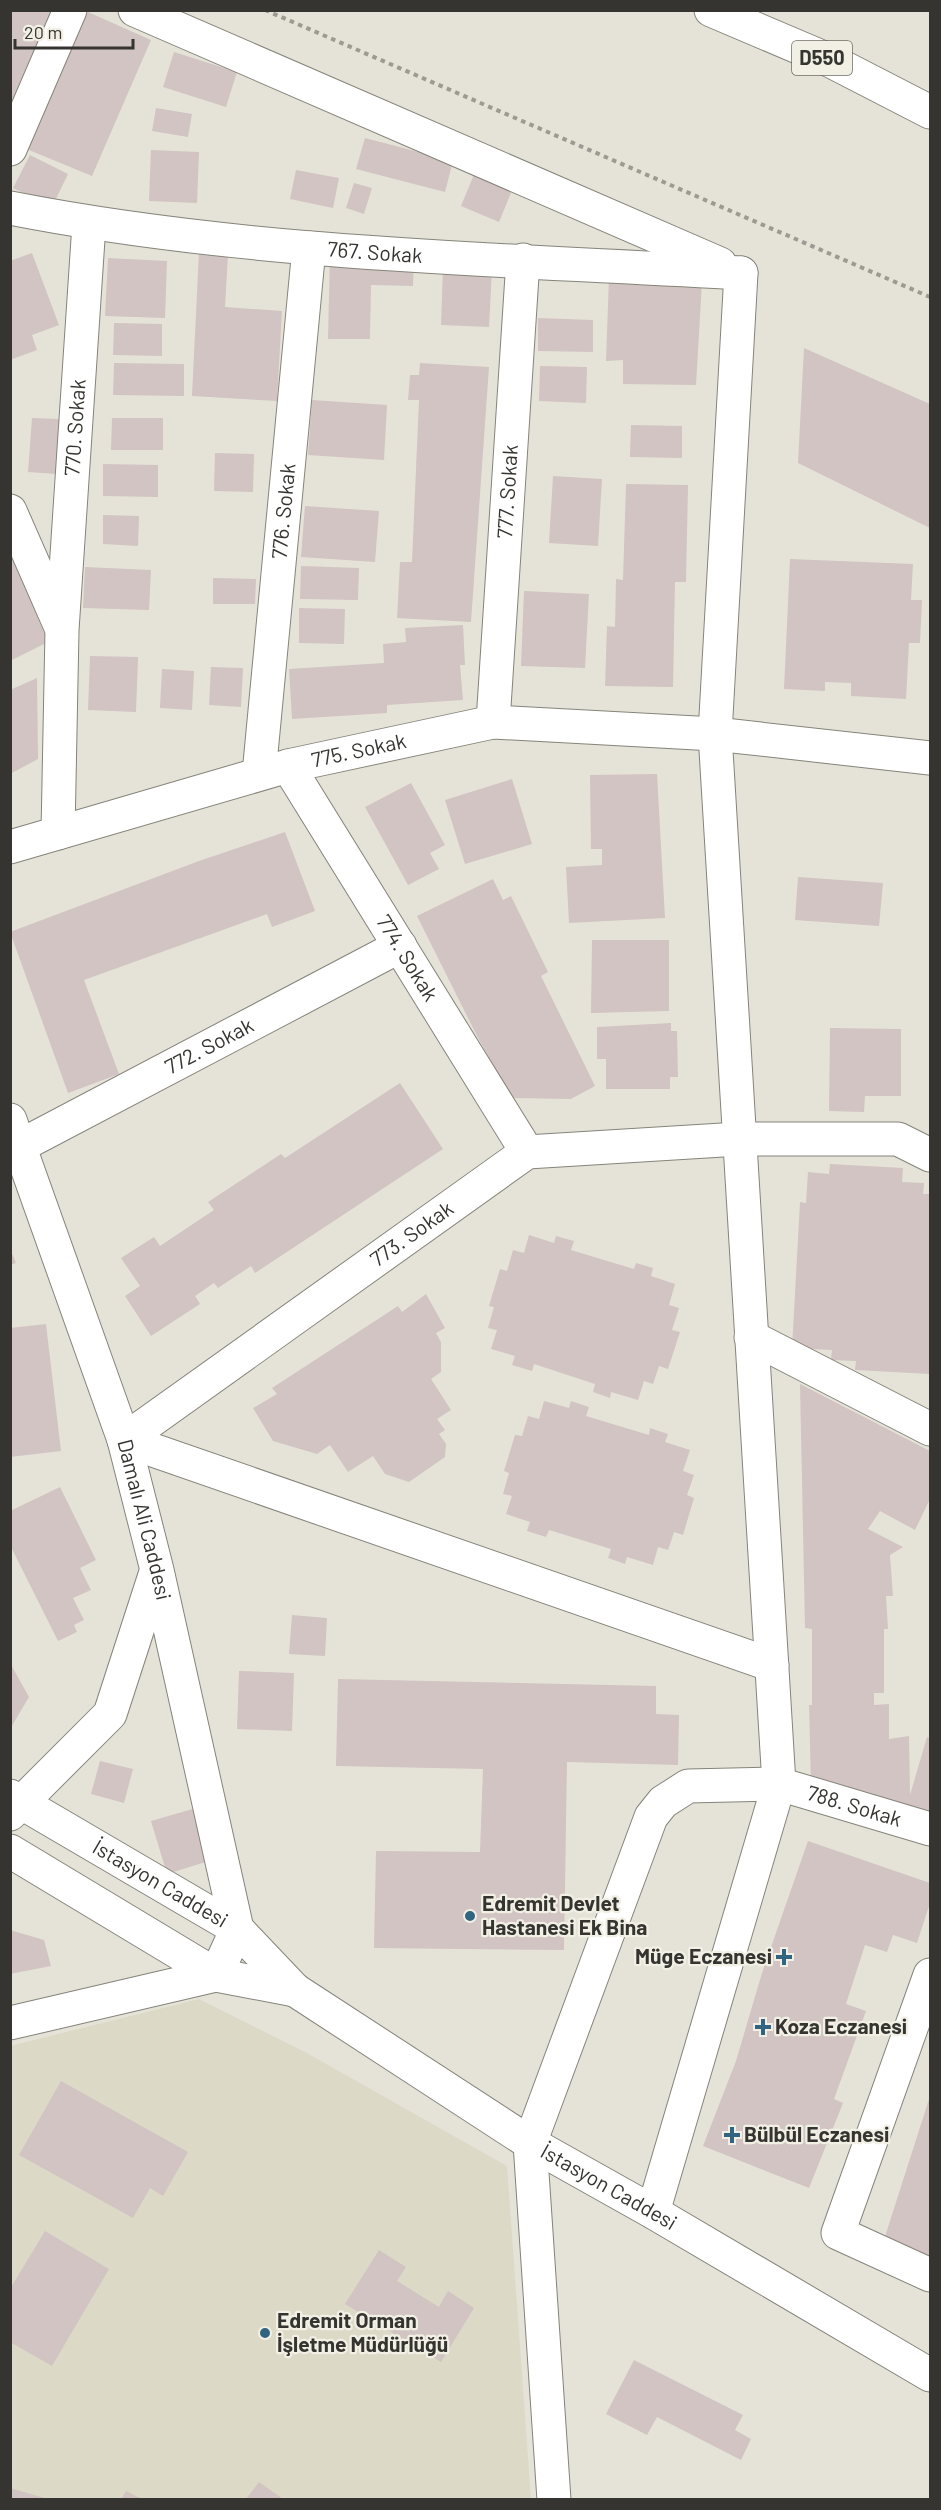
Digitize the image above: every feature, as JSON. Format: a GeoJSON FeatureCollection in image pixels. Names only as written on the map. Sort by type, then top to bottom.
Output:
{"type":"FeatureCollection","features":[{"type":"Feature","properties":{"kind":"main road"},"geometry":{"type":"LineString","coordinates":[[10,149],[70,10]]}},
{"type":"Feature","properties":{"kind":"main road"},"geometry":{"type":"LineString","coordinates":[[135,10],[741,273],[715,734],[779,1784],[653,2212]]}},
{"type":"Feature","properties":{"kind":"main road","name":"D550"},"geometry":{"type":"LineString","coordinates":[[711,10],[831,62],[930,112]]}},
{"type":"Feature","properties":{"kind":"main road","name":"767. Sokak"},"geometry":{"type":"LineString","coordinates":[[10,208],[89,224],[309,248],[741,273]]}},
{"type":"Feature","properties":{"kind":"main road","name":"770. Sokak"},"geometry":{"type":"LineString","coordinates":[[58,833],[63,630],[89,224]]}},
{"type":"Feature","properties":{"kind":"main road","name":"776. Sokak"},"geometry":{"type":"LineString","coordinates":[[274,770],[309,248]]}},
{"type":"Feature","properties":{"kind":"main road","name":"777. Sokak"},"geometry":{"type":"LineString","coordinates":[[493,722],[523,261]]}},
{"type":"Feature","properties":{"kind":"main road","name":"770. Sokak"},"geometry":{"type":"LineString","coordinates":[[10,511],[63,630]]}},
{"type":"Feature","properties":{"kind":"main road","name":"775. Sokak"},"geometry":{"type":"LineString","coordinates":[[10,847],[274,770],[493,722],[715,734],[930,758]]}},
{"type":"Feature","properties":{"kind":"main road","name":"774. Sokak"},"geometry":{"type":"LineString","coordinates":[[274,770],[400,946],[527,1152]]}},
{"type":"Feature","properties":{"kind":"main road","name":"772. Sokak"},"geometry":{"type":"LineString","coordinates":[[15,1133],[400,946]]}},
{"type":"Feature","properties":{"kind":"main road","name":"Damalı Ali Caddesi"},"geometry":{"type":"LineString","coordinates":[[15,1133],[124,1440],[157,1570],[237,1929]]}},
{"type":"Feature","properties":{"kind":"main road"},"geometry":{"type":"LineString","coordinates":[[527,1152],[739,1140],[898,1139],[930,1155]]}},
{"type":"Feature","properties":{"kind":"main road","name":"773. Sokak"},"geometry":{"type":"LineString","coordinates":[[124,1440],[527,1152]]}},
{"type":"Feature","properties":{"kind":"main road"},"geometry":{"type":"LineString","coordinates":[[751,1337],[930,1429]]}},
{"type":"Feature","properties":{"kind":"main road"},"geometry":{"type":"LineString","coordinates":[[124,1440],[772,1665]]}},
{"type":"Feature","properties":{"kind":"main road"},"geometry":{"type":"LineString","coordinates":[[14,1804],[110,1714],[157,1570]]}},
{"type":"Feature","properties":{"kind":"main road","name":"788. Sokak"},"geometry":{"type":"LineString","coordinates":[[530,2143],[651,1817],[663,1802],[688,1786],[779,1784],[930,1829]]}},
{"type":"Feature","properties":{"kind":"main road","name":"İstasyon Caddesi"},"geometry":{"type":"LineString","coordinates":[[14,1804],[237,1929],[295,1990],[530,2143],[653,2212],[930,2375]]}},
{"type":"Feature","properties":{"kind":"main road","name":"İstasyon Caddesi"},"geometry":{"type":"LineString","coordinates":[[10,1851],[216,1975],[295,1990]]}},
{"type":"Feature","properties":{"kind":"main road"},"geometry":{"type":"LineString","coordinates":[[10,2024],[216,1975],[237,1929]]}},
{"type":"Feature","properties":{"kind":"main road"},"geometry":{"type":"LineString","coordinates":[[930,1976],[838,2233],[840,2236],[930,2275]]}},
{"type":"Feature","properties":{"kind":"main road"},"geometry":{"type":"LineString","coordinates":[[530,2143],[554,2499]]}},
{"type":"Feature","properties":{"kind":"path"},"geometry":{"type":"LineString","coordinates":[[265,10],[930,297]]}},
{"type":"Feature","properties":{"kind":"shaded area","name":"Edremit Orman İşletme Müdürlüğü"},"geometry":{"type":"Polygon","coordinates":[[[199,1999],[305,2052],[507,2166],[531,2499],[11,2499],[10,2046],[199,1999]]]}},
{"type":"Feature","properties":{"kind":"building"},"geometry":{"type":"Polygon","coordinates":[[[10,10],[52,10],[11,105],[10,105],[10,10]]]}},
{"type":"Feature","properties":{"kind":"building"},"geometry":{"type":"Polygon","coordinates":[[[88,12],[151,40],[92,176],[24,148],[88,12]]]}},
{"type":"Feature","properties":{"kind":"building"},"geometry":{"type":"Polygon","coordinates":[[[174,52],[237,72],[226,107],[163,87],[174,52]]]}},
{"type":"Feature","properties":{"kind":"building"},"geometry":{"type":"Polygon","coordinates":[[[156,108],[192,114],[188,137],[152,131],[156,108]]]}},
{"type":"Feature","properties":{"kind":"building"},"geometry":{"type":"Polygon","coordinates":[[[365,138],[453,161],[445,192],[356,169],[365,138]]]}},
{"type":"Feature","properties":{"kind":"building"},"geometry":{"type":"Polygon","coordinates":[[[151,150],[199,152],[197,203],[149,201],[151,150]]]}},
{"type":"Feature","properties":{"kind":"building"},"geometry":{"type":"Polygon","coordinates":[[[30,155],[68,174],[52,207],[13,188],[30,155]]]}},
{"type":"Feature","properties":{"kind":"building"},"geometry":{"type":"Polygon","coordinates":[[[296,170],[339,178],[333,208],[290,199],[296,170]]]}},
{"type":"Feature","properties":{"kind":"building"},"geometry":{"type":"Polygon","coordinates":[[[475,172],[513,188],[499,222],[461,206],[475,172]]]}},
{"type":"Feature","properties":{"kind":"building"},"geometry":{"type":"Polygon","coordinates":[[[354,183],[372,188],[364,214],[346,208],[354,183]]]}},
{"type":"Feature","properties":{"kind":"building"},"geometry":{"type":"Polygon","coordinates":[[[199,252],[228,254],[225,307],[282,311],[277,401],[192,396],[199,252]]]}},
{"type":"Feature","properties":{"kind":"building"},"geometry":{"type":"Polygon","coordinates":[[[32,253],[59,325],[32,335],[37,350],[10,360],[10,261],[32,253]]]}},
{"type":"Feature","properties":{"kind":"building"},"geometry":{"type":"Polygon","coordinates":[[[330,253],[414,255],[413,286],[371,285],[370,339],[328,339],[330,253]]]}},
{"type":"Feature","properties":{"kind":"building"},"geometry":{"type":"Polygon","coordinates":[[[108,258],[167,261],[165,318],[105,316],[108,258]]]}},
{"type":"Feature","properties":{"kind":"building"},"geometry":{"type":"Polygon","coordinates":[[[443,267],[492,269],[489,327],[441,325],[443,267]]]}},
{"type":"Feature","properties":{"kind":"building"},"geometry":{"type":"Polygon","coordinates":[[[609,277],[702,282],[696,385],[623,384],[623,360],[606,361],[609,277]]]}},
{"type":"Feature","properties":{"kind":"building"},"geometry":{"type":"Polygon","coordinates":[[[538,318],[593,320],[593,352],[538,351],[538,318]]]}},
{"type":"Feature","properties":{"kind":"building"},"geometry":{"type":"Polygon","coordinates":[[[114,323],[162,324],[162,356],[113,355],[114,323]]]}},
{"type":"Feature","properties":{"kind":"building"},"geometry":{"type":"Polygon","coordinates":[[[804,348],[930,404],[930,528],[798,463],[804,348]]]}},
{"type":"Feature","properties":{"kind":"building"},"geometry":{"type":"Polygon","coordinates":[[[114,363],[184,364],[184,396],[113,395],[114,363]]]}},
{"type":"Feature","properties":{"kind":"building"},"geometry":{"type":"Polygon","coordinates":[[[420,363],[489,367],[471,622],[397,618],[400,562],[412,562],[419,400],[408,400],[410,375],[419,375],[420,363]]]}},
{"type":"Feature","properties":{"kind":"building"},"geometry":{"type":"Polygon","coordinates":[[[540,366],[587,367],[586,403],[539,401],[540,366]]]}},
{"type":"Feature","properties":{"kind":"building"},"geometry":{"type":"Polygon","coordinates":[[[312,400],[387,405],[384,460],[308,455],[312,400]]]}},
{"type":"Feature","properties":{"kind":"building"},"geometry":{"type":"Polygon","coordinates":[[[32,418],[59,419],[56,474],[28,472],[32,418]]]}},
{"type":"Feature","properties":{"kind":"building"},"geometry":{"type":"Polygon","coordinates":[[[112,418],[163,418],[163,450],[111,450],[112,418]]]}},
{"type":"Feature","properties":{"kind":"building"},"geometry":{"type":"Polygon","coordinates":[[[631,425],[682,426],[682,458],[630,457],[631,425]]]}},
{"type":"Feature","properties":{"kind":"building"},"geometry":{"type":"Polygon","coordinates":[[[215,453],[254,454],[253,492],[214,491],[215,453]]]}},
{"type":"Feature","properties":{"kind":"building"},"geometry":{"type":"Polygon","coordinates":[[[103,464],[158,465],[158,497],[103,496],[103,464]]]}},
{"type":"Feature","properties":{"kind":"building"},"geometry":{"type":"Polygon","coordinates":[[[553,476],[602,479],[598,546],[549,543],[553,476]]]}},
{"type":"Feature","properties":{"kind":"building"},"geometry":{"type":"Polygon","coordinates":[[[626,484],[688,485],[686,582],[675,582],[673,687],[605,686],[607,626],[615,627],[616,579],[623,580],[626,484]]]}},
{"type":"Feature","properties":{"kind":"building"},"geometry":{"type":"Polygon","coordinates":[[[305,506],[379,511],[375,562],[301,557],[305,506]]]}},
{"type":"Feature","properties":{"kind":"building"},"geometry":{"type":"Polygon","coordinates":[[[103,515],[139,516],[138,546],[103,544],[103,515]]]}},
{"type":"Feature","properties":{"kind":"building"},"geometry":{"type":"Polygon","coordinates":[[[10,550],[48,642],[10,661],[10,550]]]}},
{"type":"Feature","properties":{"kind":"building"},"geometry":{"type":"Polygon","coordinates":[[[790,559],[913,564],[911,600],[922,600],[920,643],[909,643],[906,699],[851,696],[851,683],[825,682],[825,691],[784,689],[790,559]]]}},
{"type":"Feature","properties":{"kind":"building"},"geometry":{"type":"Polygon","coordinates":[[[301,566],[359,568],[358,600],[300,599],[301,566]]]}},
{"type":"Feature","properties":{"kind":"building"},"geometry":{"type":"Polygon","coordinates":[[[85,567],[151,570],[149,610],[83,608],[85,567]]]}},
{"type":"Feature","properties":{"kind":"building"},"geometry":{"type":"Polygon","coordinates":[[[213,578],[256,579],[255,604],[213,604],[213,578]]]}},
{"type":"Feature","properties":{"kind":"building"},"geometry":{"type":"Polygon","coordinates":[[[524,591],[589,594],[585,668],[521,666],[524,591]]]}},
{"type":"Feature","properties":{"kind":"building"},"geometry":{"type":"Polygon","coordinates":[[[299,608],[345,609],[344,644],[299,643],[299,608]]]}},
{"type":"Feature","properties":{"kind":"building"},"geometry":{"type":"Polygon","coordinates":[[[463,625],[465,665],[460,665],[463,700],[387,705],[387,713],[292,719],[289,669],[384,663],[383,644],[406,642],[405,628],[463,625]]]}},
{"type":"Feature","properties":{"kind":"building"},"geometry":{"type":"Polygon","coordinates":[[[90,656],[138,657],[136,712],[88,710],[90,656]]]}},
{"type":"Feature","properties":{"kind":"building"},"geometry":{"type":"Polygon","coordinates":[[[211,667],[243,668],[241,707],[209,705],[211,667]]]}},
{"type":"Feature","properties":{"kind":"building"},"geometry":{"type":"Polygon","coordinates":[[[162,669],[194,671],[192,710],[160,708],[162,669]]]}},
{"type":"Feature","properties":{"kind":"building"},"geometry":{"type":"Polygon","coordinates":[[[37,678],[38,759],[10,774],[10,690],[37,678]]]}},
{"type":"Feature","properties":{"kind":"building"},"geometry":{"type":"Polygon","coordinates":[[[657,774],[665,918],[569,923],[566,867],[602,865],[602,849],[591,849],[590,775],[657,774]]]}},
{"type":"Feature","properties":{"kind":"building"},"geometry":{"type":"Polygon","coordinates":[[[512,779],[532,844],[465,864],[445,800],[512,779]]]}},
{"type":"Feature","properties":{"kind":"building"},"geometry":{"type":"Polygon","coordinates":[[[411,783],[445,845],[430,853],[439,869],[408,885],[365,807],[411,783]]]}},
{"type":"Feature","properties":{"kind":"building"},"geometry":{"type":"Polygon","coordinates":[[[285,832],[315,911],[272,927],[267,914],[84,980],[119,1074],[68,1093],[10,932],[199,861],[285,832]]]}},
{"type":"Feature","properties":{"kind":"building"},"geometry":{"type":"Polygon","coordinates":[[[798,877],[883,883],[879,926],[795,920],[798,877]]]}},
{"type":"Feature","properties":{"kind":"building"},"geometry":{"type":"Polygon","coordinates":[[[493,879],[503,900],[511,896],[548,972],[541,976],[595,1086],[571,1099],[512,1098],[477,1036],[417,916],[493,879]]]}},
{"type":"Feature","properties":{"kind":"building"},"geometry":{"type":"Polygon","coordinates":[[[592,940],[669,940],[669,1011],[591,1013],[592,940]]]}},
{"type":"Feature","properties":{"kind":"building"},"geometry":{"type":"Polygon","coordinates":[[[671,1023],[671,1031],[677,1031],[678,1077],[670,1077],[670,1089],[606,1089],[606,1059],[597,1059],[597,1027],[671,1023]]]}},
{"type":"Feature","properties":{"kind":"building"},"geometry":{"type":"Polygon","coordinates":[[[830,1028],[901,1029],[901,1096],[865,1096],[864,1112],[829,1111],[830,1028]]]}},
{"type":"Feature","properties":{"kind":"building"},"geometry":{"type":"Polygon","coordinates":[[[400,1083],[443,1149],[255,1273],[251,1266],[218,1288],[214,1283],[195,1296],[200,1304],[151,1336],[125,1296],[140,1286],[121,1258],[154,1237],[160,1246],[214,1210],[208,1202],[281,1154],[285,1158],[400,1083]]]}},
{"type":"Feature","properties":{"kind":"building"},"geometry":{"type":"Polygon","coordinates":[[[830,1164],[903,1168],[902,1182],[924,1183],[923,1194],[930,1194],[930,1374],[855,1370],[856,1361],[831,1360],[832,1350],[792,1348],[800,1202],[806,1203],[808,1172],[829,1174],[830,1164]]]}},
{"type":"Feature","properties":{"kind":"building"},"geometry":{"type":"Polygon","coordinates":[[[529,1235],[554,1243],[556,1236],[574,1241],[571,1250],[634,1269],[636,1263],[653,1268],[651,1276],[675,1284],[669,1305],[679,1308],[672,1330],[680,1332],[668,1369],[659,1366],[653,1384],[644,1381],[638,1400],[611,1392],[610,1398],[593,1392],[595,1384],[534,1364],[532,1371],[512,1365],[515,1356],[491,1349],[497,1330],[488,1328],[494,1307],[489,1306],[500,1269],[507,1271],[513,1250],[524,1253],[529,1235]]]}},
{"type":"Feature","properties":{"kind":"building"},"geometry":{"type":"Polygon","coordinates":[[[10,1249],[16,1263],[10,1265],[10,1249]]]}},
{"type":"Feature","properties":{"kind":"building"},"geometry":{"type":"Polygon","coordinates":[[[426,1294],[445,1328],[436,1333],[441,1342],[441,1372],[431,1379],[451,1410],[437,1419],[445,1430],[439,1434],[446,1444],[445,1457],[409,1482],[385,1474],[373,1456],[348,1472],[330,1445],[317,1454],[273,1441],[253,1408],[277,1394],[272,1388],[398,1306],[402,1312],[426,1294]]]}},
{"type":"Feature","properties":{"kind":"building"},"geometry":{"type":"Polygon","coordinates":[[[46,1324],[61,1451],[10,1457],[10,1328],[46,1324]]]}},
{"type":"Feature","properties":{"kind":"building"},"geometry":{"type":"Polygon","coordinates":[[[800,1384],[930,1451],[930,1499],[915,1530],[880,1511],[868,1529],[903,1547],[890,1555],[893,1596],[886,1596],[888,1629],[884,1629],[884,1693],[874,1693],[874,1705],[889,1704],[889,1739],[909,1736],[910,1795],[927,1737],[930,1738],[930,1825],[811,1785],[809,1705],[812,1705],[812,1629],[805,1628],[800,1384]]]}},
{"type":"Feature","properties":{"kind":"building"},"geometry":{"type":"Polygon","coordinates":[[[544,1401],[569,1408],[571,1401],[589,1407],[586,1416],[649,1435],[650,1428],[668,1434],[665,1442],[690,1450],[683,1471],[694,1475],[687,1495],[694,1498],[683,1535],[674,1532],[668,1550],[658,1547],[653,1565],[627,1557],[625,1564],[608,1558],[611,1549],[549,1530],[546,1537],[527,1531],[530,1522],[506,1514],[512,1496],[503,1494],[509,1473],[504,1471],[515,1435],[522,1436],[528,1416],[539,1419],[544,1401]]]}},
{"type":"Feature","properties":{"kind":"building"},"geometry":{"type":"Polygon","coordinates":[[[60,1487],[96,1560],[80,1568],[91,1590],[73,1598],[84,1620],[74,1625],[77,1632],[58,1641],[10,1545],[10,1511],[60,1487]]]}},
{"type":"Feature","properties":{"kind":"building"},"geometry":{"type":"Polygon","coordinates":[[[292,1615],[327,1618],[325,1656],[289,1654],[292,1615]]]}},
{"type":"Feature","properties":{"kind":"building"},"geometry":{"type":"Polygon","coordinates":[[[10,1663],[29,1697],[10,1729],[10,1663]]]}},
{"type":"Feature","properties":{"kind":"building"},"geometry":{"type":"Polygon","coordinates":[[[239,1671],[294,1673],[292,1731],[237,1729],[239,1671]]]}},
{"type":"Feature","properties":{"kind":"building"},"geometry":{"type":"Polygon","coordinates":[[[338,1679],[656,1686],[656,1714],[679,1715],[678,1765],[567,1762],[564,1950],[374,1948],[376,1851],[480,1852],[483,1769],[336,1766],[338,1679]]]}},
{"type":"Feature","properties":{"kind":"building"},"geometry":{"type":"Polygon","coordinates":[[[100,1761],[133,1769],[124,1803],[91,1794],[100,1761]]]}},
{"type":"Feature","properties":{"kind":"building"},"geometry":{"type":"Polygon","coordinates":[[[196,1808],[212,1860],[167,1874],[151,1821],[196,1808]]]}},
{"type":"Feature","properties":{"kind":"building"},"geometry":{"type":"Polygon","coordinates":[[[808,1841],[930,1883],[930,1903],[917,1943],[893,1935],[887,1952],[865,1945],[846,2004],[866,2011],[834,2099],[843,2103],[809,2188],[703,2146],[736,2061],[762,1973],[808,1841]]]}},
{"type":"Feature","properties":{"kind":"building"},"geometry":{"type":"Polygon","coordinates":[[[10,1930],[44,1940],[51,1966],[10,1974],[10,1930]]]}},
{"type":"Feature","properties":{"kind":"building"},"geometry":{"type":"Polygon","coordinates":[[[61,2081],[188,2152],[163,2196],[150,2188],[133,2218],[19,2155],[61,2081]]]}},
{"type":"Feature","properties":{"kind":"building"},"geometry":{"type":"Polygon","coordinates":[[[930,2096],[930,2265],[881,2249],[930,2096]]]}},
{"type":"Feature","properties":{"kind":"building"},"geometry":{"type":"Polygon","coordinates":[[[45,2231],[109,2269],[52,2366],[10,2342],[10,2289],[45,2231]]]}},
{"type":"Feature","properties":{"kind":"building"},"geometry":{"type":"Polygon","coordinates":[[[379,2250],[406,2267],[397,2281],[439,2307],[448,2291],[474,2308],[441,2362],[345,2304],[379,2250]]]}},
{"type":"Feature","properties":{"kind":"building"},"geometry":{"type":"Polygon","coordinates":[[[634,2360],[743,2415],[735,2430],[751,2439],[741,2460],[657,2417],[647,2435],[606,2414],[634,2360]]]}},
{"type":"Feature","properties":{"kind":"building"},"geometry":{"type":"Polygon","coordinates":[[[259,2482],[283,2499],[246,2499],[259,2482]]]}},
{"type":"Feature","properties":{"kind":"building"},"geometry":{"type":"Polygon","coordinates":[[[10,2488],[48,2499],[10,2499],[10,2488]]]}},
{"type":"Feature","properties":{"kind":"building"},"geometry":{"type":"Polygon","coordinates":[[[126,2491],[142,2499],[121,2499],[126,2491]]]}},
{"type":"Feature","properties":{"kind":"place","name":"Edremit Devlet Hastanesi Ek Bina"},"geometry":{"type":"Point","coordinates":[470,1916]}},
{"type":"Feature","properties":{"kind":"place","name":"Müge Eczanesi"},"geometry":{"type":"Point","coordinates":[784,1957]}},
{"type":"Feature","properties":{"kind":"place","name":"Koza Eczanesi"},"geometry":{"type":"Point","coordinates":[763,2027]}},
{"type":"Feature","properties":{"kind":"place","name":"Bülbül Eczanesi"},"geometry":{"type":"Point","coordinates":[732,2135]}},
{"type":"Feature","properties":{"kind":"place","name":"Edremit Orman İşletme Müdürlüğü"},"geometry":{"type":"Point","coordinates":[265,2333]}}]}
